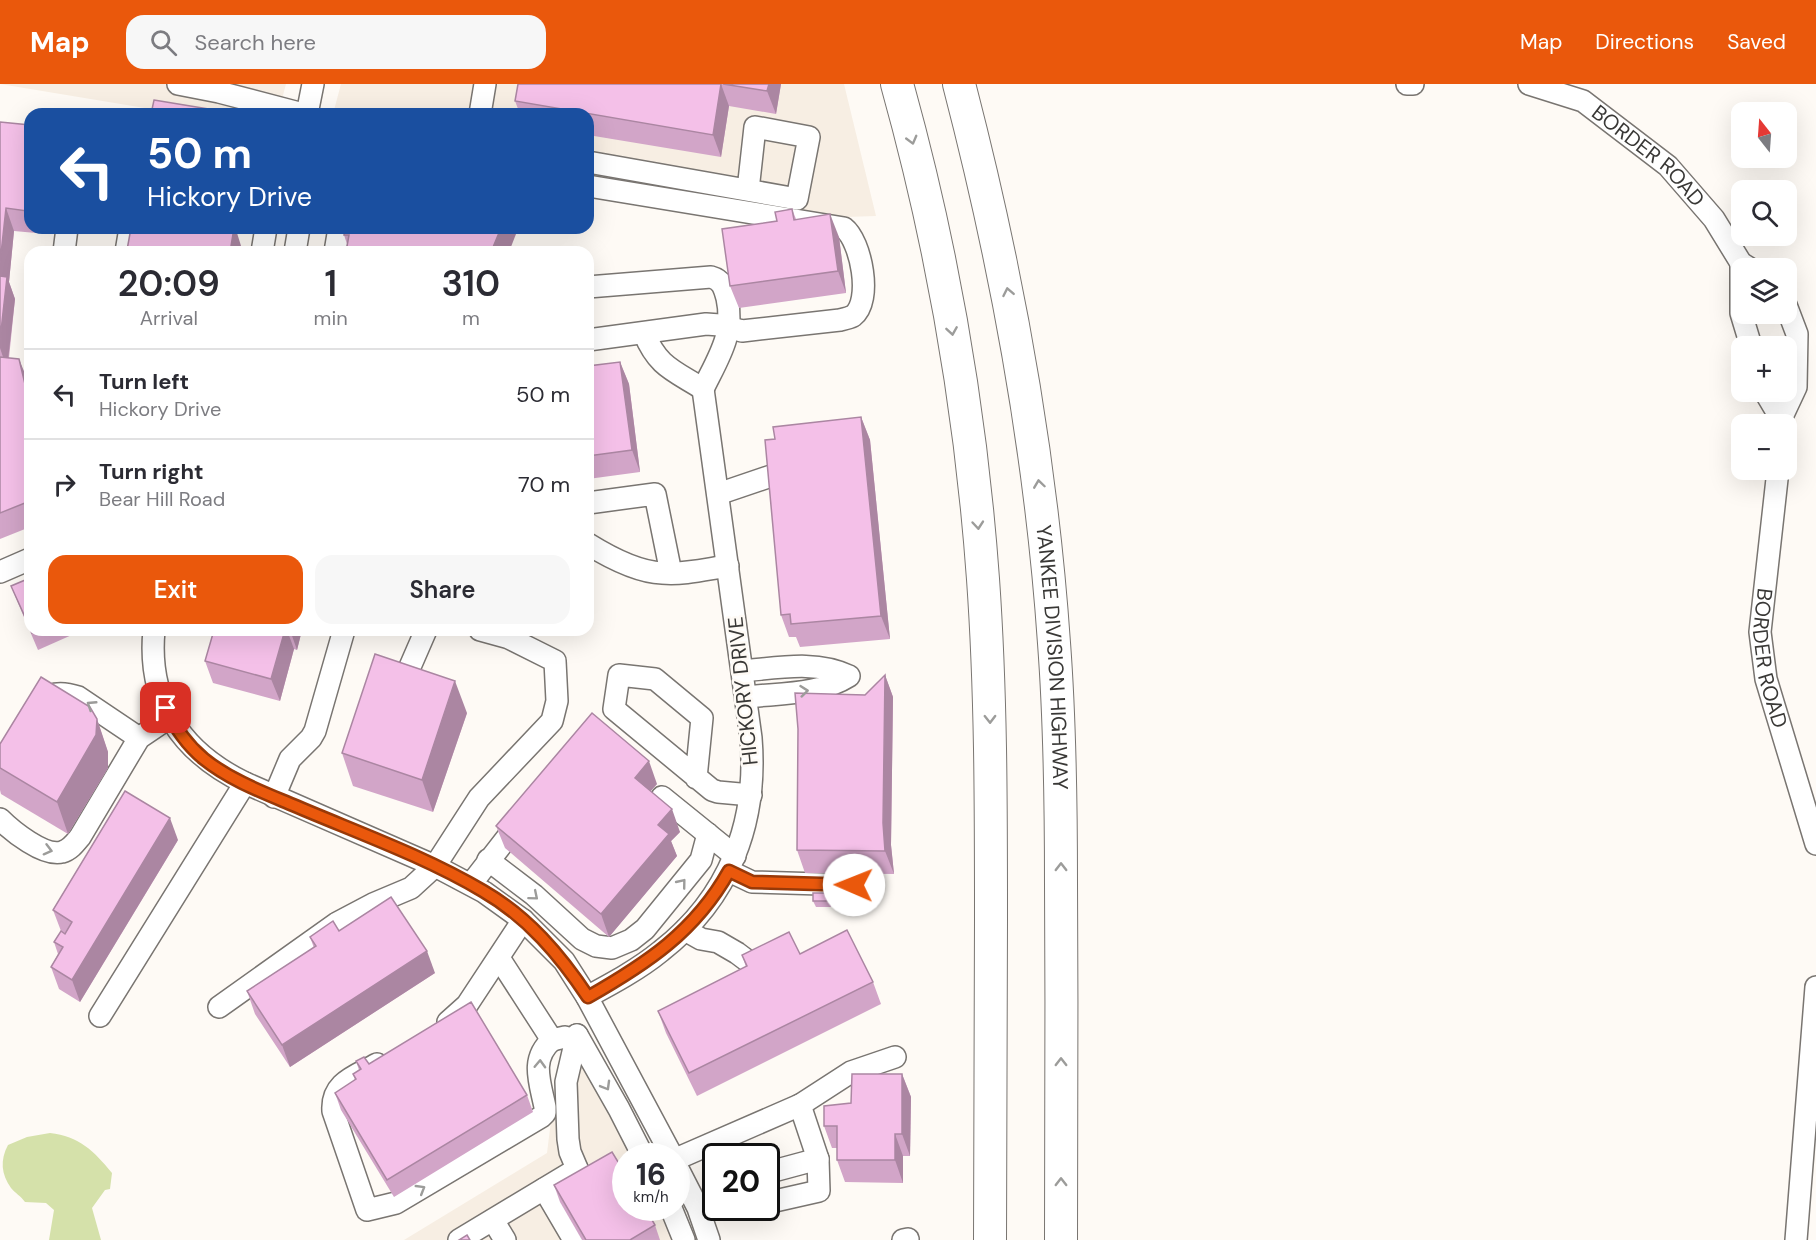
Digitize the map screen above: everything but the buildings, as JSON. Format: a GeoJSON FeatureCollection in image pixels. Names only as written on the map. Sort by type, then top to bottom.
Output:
{"type":"FeatureCollection","features":[{"type":"Feature","properties":{"kind":"highway"},"geometry":{"type":"LineString","coordinates":[[897,84],[922,178],[948,308],[969,446],[983,578],[991,781],[990,1240]]}},
{"type":"Feature","properties":{"kind":"highway","name":"YANKEE DIVISION HIGHWAY"},"geometry":{"type":"LineString","coordinates":[[959,84],[982,174],[1011,309],[1033,441],[1055,645],[1060,781],[1061,1240]]}},
{"type":"Feature","properties":{"kind":"street"},"geometry":{"type":"LineString","coordinates":[[178,84],[288,108]]}},
{"type":"Feature","properties":{"kind":"street"},"geometry":{"type":"LineString","coordinates":[[311,108],[313,84]]}},
{"type":"Feature","properties":{"kind":"street"},"geometry":{"type":"LineString","coordinates":[[481,108],[485,84]]}},
{"type":"Feature","properties":{"kind":"street"},"geometry":{"type":"LineString","coordinates":[[1407,84],[1413,84]]}},
{"type":"Feature","properties":{"kind":"street","name":"BORDER ROAD"},"geometry":{"type":"LineString","coordinates":[[1529,84],[1583,101],[1668,166],[1714,219],[1740,258]]}},
{"type":"Feature","properties":{"kind":"street"},"geometry":{"type":"LineString","coordinates":[[594,163],[748,190]]}},
{"type":"Feature","properties":{"kind":"street"},"geometry":{"type":"LineString","coordinates":[[594,187],[844,228],[852,235],[862,273],[861,300],[853,316],[840,320],[742,332],[720,325],[706,324],[594,339]]}},
{"type":"Feature","properties":{"kind":"street"},"geometry":{"type":"LineString","coordinates":[[594,287],[714,278],[719,280],[724,287],[729,328],[703,389],[660,362],[652,352],[644,333]]}},
{"type":"Feature","properties":{"kind":"street"},"geometry":{"type":"LineString","coordinates":[[1784,414],[1796,387],[1797,334],[1793,324]]}},
{"type":"Feature","properties":{"kind":"street","name":"HICKORY DRIVE"},"geometry":{"type":"LineString","coordinates":[[588,997],[646,962],[685,930],[709,902],[732,863],[751,795],[752,752],[746,697],[703,389]]}},
{"type":"Feature","properties":{"kind":"street"},"geometry":{"type":"LineString","coordinates":[[718,494],[774,476]]}},
{"type":"Feature","properties":{"kind":"street","name":"BORDER ROAD"},"geometry":{"type":"LineString","coordinates":[[1777,480],[1760,632],[1766,679],[1816,844]]}},
{"type":"Feature","properties":{"kind":"street"},"geometry":{"type":"LineString","coordinates":[[594,502],[655,494],[671,573]]}},
{"type":"Feature","properties":{"kind":"street"},"geometry":{"type":"LineString","coordinates":[[594,547],[645,570],[671,573],[728,566]]}},
{"type":"Feature","properties":{"kind":"street"},"geometry":{"type":"LineString","coordinates":[[0,572],[24,562]]}},
{"type":"Feature","properties":{"kind":"street"},"geometry":{"type":"LineString","coordinates":[[154,636],[153,658],[156,681],[170,717],[196,752],[221,771],[274,797],[435,866],[471,884],[524,920],[564,962],[588,997],[665,1143]]}},
{"type":"Feature","properties":{"kind":"street"},"geometry":{"type":"LineString","coordinates":[[274,797],[290,759],[311,738],[315,730],[342,636]]}},
{"type":"Feature","properties":{"kind":"street"},"geometry":{"type":"LineString","coordinates":[[406,676],[423,636]]}},
{"type":"Feature","properties":{"kind":"street"},"geometry":{"type":"LineString","coordinates":[[219,1007],[337,923],[411,888],[435,866],[479,798],[552,721],[556,711],[555,661],[502,636]]}},
{"type":"Feature","properties":{"kind":"street"},"geometry":{"type":"LineString","coordinates":[[742,671],[810,666],[832,669],[849,676],[822,689],[746,697]]}},
{"type":"Feature","properties":{"kind":"street"},"geometry":{"type":"LineString","coordinates":[[599,726],[614,709],[619,675],[655,679],[702,718],[696,778]]}},
{"type":"Feature","properties":{"kind":"street"},"geometry":{"type":"LineString","coordinates":[[35,711],[46,697],[54,694],[67,694],[88,703],[139,738]]}},
{"type":"Feature","properties":{"kind":"street"},"geometry":{"type":"LineString","coordinates":[[614,709],[696,778],[718,792],[751,795]]}},
{"type":"Feature","properties":{"kind":"street"},"geometry":{"type":"LineString","coordinates":[[0,819],[14,831],[46,851],[54,853],[70,849],[80,837],[139,738],[170,717]]}},
{"type":"Feature","properties":{"kind":"street"},"geometry":{"type":"LineString","coordinates":[[100,1016],[245,783]]}},
{"type":"Feature","properties":{"kind":"street"},"geometry":{"type":"LineString","coordinates":[[662,796],[708,834],[732,863],[752,882],[854,885]]}},
{"type":"Feature","properties":{"kind":"street"},"geometry":{"type":"LineString","coordinates":[[471,884],[532,806]]}},
{"type":"Feature","properties":{"kind":"street"},"geometry":{"type":"LineString","coordinates":[[488,860],[534,895],[582,939],[596,946],[612,948],[631,940],[645,929],[701,860],[708,834]]}},
{"type":"Feature","properties":{"kind":"street"},"geometry":{"type":"LineString","coordinates":[[432,1032],[451,1020],[467,1005],[524,920]]}},
{"type":"Feature","properties":{"kind":"street"},"geometry":{"type":"LineString","coordinates":[[685,930],[701,939],[717,942],[757,968]]}},
{"type":"Feature","properties":{"kind":"street"},"geometry":{"type":"LineString","coordinates":[[499,958],[552,1040]]}},
{"type":"Feature","properties":{"kind":"street"},"geometry":{"type":"LineString","coordinates":[[1796,1240],[1816,987]]}},
{"type":"Feature","properties":{"kind":"street"},"geometry":{"type":"LineString","coordinates":[[394,1054],[339,1086],[332,1101],[333,1111],[368,1210],[396,1203],[542,1117],[545,1107],[538,1062],[542,1050],[552,1040],[577,1035],[600,1019]]}},
{"type":"Feature","properties":{"kind":"street"},"geometry":{"type":"LineString","coordinates":[[577,1035],[636,1143]]}},
{"type":"Feature","properties":{"kind":"street"},"geometry":{"type":"LineString","coordinates":[[459,1240],[544,1189],[580,1177],[568,1145],[566,1093],[568,1072],[577,1035]]}},
{"type":"Feature","properties":{"kind":"street"},"geometry":{"type":"LineString","coordinates":[[731,1143],[800,1105],[851,1072],[895,1057]]}},
{"type":"Feature","properties":{"kind":"street"},"geometry":{"type":"LineString","coordinates":[[780,1200],[819,1191],[818,1159],[800,1105]]}},
{"type":"Feature","properties":{"kind":"street"},"geometry":{"type":"LineString","coordinates":[[780,1169],[818,1159]]}},
{"type":"Feature","properties":{"kind":"street"},"geometry":{"type":"LineString","coordinates":[[544,1189],[574,1240]]}},
{"type":"Feature","properties":{"kind":"street"},"geometry":{"type":"LineString","coordinates":[[690,1193],[709,1240]]}},
{"type":"Feature","properties":{"kind":"street"},"geometry":{"type":"LineString","coordinates":[[493,1220],[505,1240]]}},
{"type":"Feature","properties":{"kind":"street"},"geometry":{"type":"LineString","coordinates":[[676,1221],[684,1240]]}},
{"type":"Feature","properties":{"kind":"street"},"geometry":{"type":"LineString","coordinates":[[903,1240],[908,1239]]}},
{"type":"Feature","properties":{"kind":"shaded area"},"geometry":{"type":"Polygon","coordinates":[[[0,84],[286,84],[280,108],[145,108],[0,84]]]}},
{"type":"Feature","properties":{"kind":"shaded area"},"geometry":{"type":"Polygon","coordinates":[[[341,84],[844,84],[876,216],[815,218],[594,179],[594,108],[335,108],[341,84]]]}},
{"type":"Feature","properties":{"kind":"shaded area"},"geometry":{"type":"Polygon","coordinates":[[[588,1033],[645,1143],[612,1143],[612,1221],[682,1221],[691,1240],[404,1240],[547,1153],[558,1064],[563,1051],[588,1033]]]}},
{"type":"Feature","properties":{"kind":"green space"},"geometry":{"type":"Polygon","coordinates":[[[50,1133],[78,1141],[99,1158],[112,1173],[110,1189],[105,1190],[92,1208],[101,1240],[49,1240],[54,1210],[46,1203],[25,1202],[8,1183],[3,1167],[8,1145],[27,1137],[50,1133]]]}},
{"type":"Feature","properties":{"kind":"route"},"geometry":{"type":"LineString","coordinates":[[166,708],[188,744],[221,771],[274,797],[435,866],[484,891],[537,932],[564,962],[588,997],[646,962],[673,941],[698,916],[729,871],[752,882],[854,885]]}}]}
